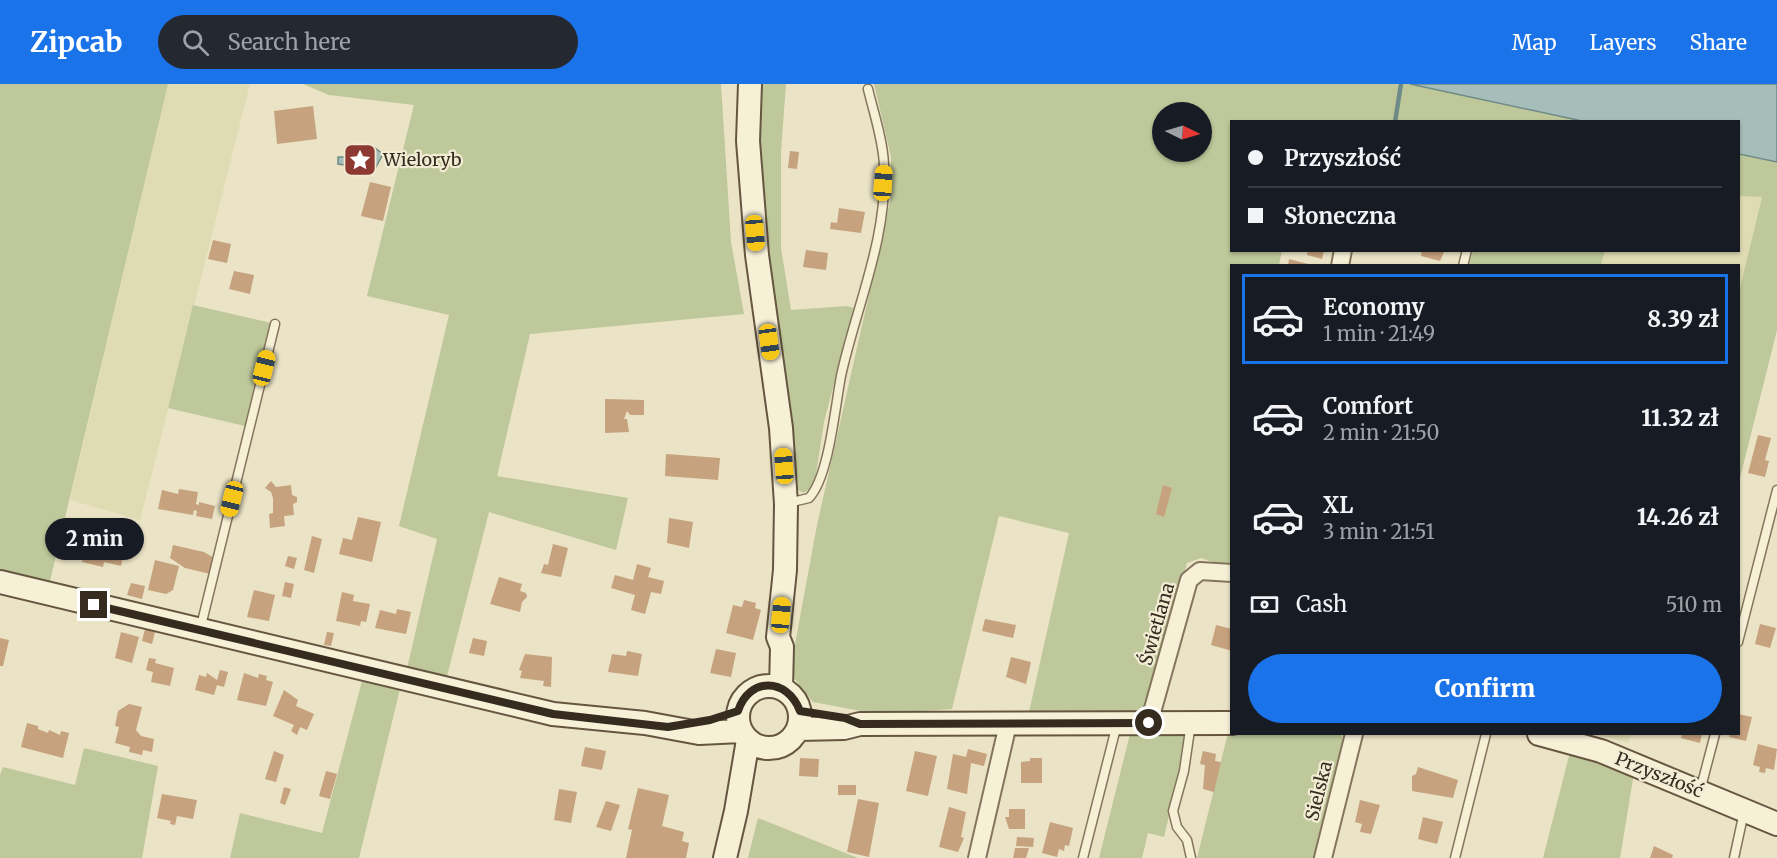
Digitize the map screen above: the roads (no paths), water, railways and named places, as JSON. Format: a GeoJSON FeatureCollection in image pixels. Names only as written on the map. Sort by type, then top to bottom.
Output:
{"type":"FeatureCollection","features":[{"type":"Feature","properties":{"kind":"street"},"geometry":{"type":"LineString","coordinates":[[750,84],[748,141],[757,255],[781,428],[786,504],[785,570],[778,637],[771,645],[772,687]]}},
{"type":"Feature","properties":{"kind":"street","name":"Świetlana"},"geometry":{"type":"LineString","coordinates":[[1149,723],[1189,580],[1200,571],[1230,573]]}},
{"type":"Feature","properties":{"kind":"street"},"geometry":{"type":"LineString","coordinates":[[0,582],[553,714],[710,734],[742,728],[769,748]]}},
{"type":"Feature","properties":{"kind":"street"},"geometry":{"type":"LineString","coordinates":[[725,858],[736,811],[747,694],[772,687],[790,694],[799,720],[786,743],[769,748],[736,811]]}},
{"type":"Feature","properties":{"kind":"street"},"geometry":{"type":"LineString","coordinates":[[799,720],[845,718],[860,724],[1230,723]]}},
{"type":"Feature","properties":{"kind":"street"},"geometry":{"type":"LineString","coordinates":[[977,858],[1008,724]]}},
{"type":"Feature","properties":{"kind":"street","name":"Sielska"},"geometry":{"type":"LineString","coordinates":[[1323,858],[1354,735]]}},
{"type":"Feature","properties":{"kind":"street","name":"Przyszłość"},"geometry":{"type":"LineString","coordinates":[[1543,735],[1601,751],[1777,824]]}},
{"type":"Feature","properties":{"kind":"lane"},"geometry":{"type":"LineString","coordinates":[[786,504],[810,498],[821,481],[842,373],[870,270],[880,216],[884,166],[868,89]]}},
{"type":"Feature","properties":{"kind":"lane"},"geometry":{"type":"LineString","coordinates":[[200,630],[275,324]]}},
{"type":"Feature","properties":{"kind":"lane"},"geometry":{"type":"LineString","coordinates":[[1740,634],[1777,490]]}},
{"type":"Feature","properties":{"kind":"lane"},"geometry":{"type":"LineString","coordinates":[[1083,858],[1117,723]]}},
{"type":"Feature","properties":{"kind":"lane"},"geometry":{"type":"LineString","coordinates":[[1191,723],[1184,771],[1173,811],[1177,827],[1187,840],[1191,858]]}},
{"type":"Feature","properties":{"kind":"lane"},"geometry":{"type":"LineString","coordinates":[[1455,858],[1486,735]]}},
{"type":"Feature","properties":{"kind":"lane"},"geometry":{"type":"LineString","coordinates":[[1700,792],[1715,735]]}},
{"type":"Feature","properties":{"kind":"lane"},"geometry":{"type":"LineString","coordinates":[[1734,858],[1744,810]]}},
{"type":"Feature","properties":{"kind":"water"},"geometry":{"type":"Polygon","coordinates":[[[1410,84],[1777,84],[1777,162],[1740,154],[1740,120],[1577,120],[1410,84]]]}},
{"type":"Feature","properties":{"kind":"water"},"geometry":{"type":"Polygon","coordinates":[[[375,148],[383,154],[375,169],[338,164],[338,157],[346,157],[354,150],[366,153],[375,148]]]}},
{"type":"Feature","properties":{"kind":"waterway"},"geometry":{"type":"LineString","coordinates":[[1395,120],[1401,84]]}},
{"type":"Feature","properties":{"kind":"place","name":"Wieloryb"},"geometry":{"type":"Point","coordinates":[360,160]}}]}
